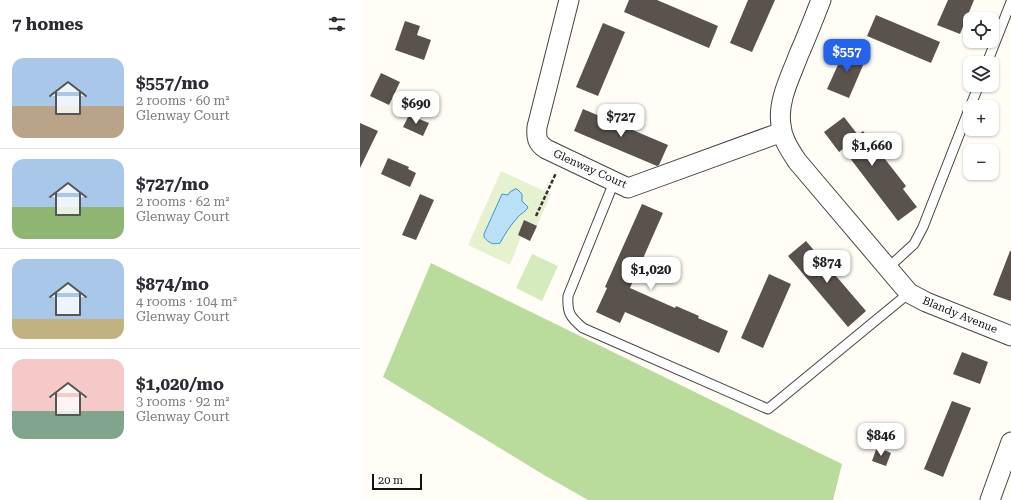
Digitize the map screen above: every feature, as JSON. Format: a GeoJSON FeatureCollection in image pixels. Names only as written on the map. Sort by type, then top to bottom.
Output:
{"type":"FeatureCollection","features":[{"type":"Feature","properties":{"kind":"street","name":"Glenway Court"},"geometry":{"type":"LineString","coordinates":[[569,0],[537,127],[536,135],[541,146],[563,158],[628,188],[782,132]]}},
{"type":"Feature","properties":{"kind":"street"},"geometry":{"type":"LineString","coordinates":[[821,0],[787,85],[781,106],[780,124],[782,132],[785,141],[797,161],[909,293]]}},
{"type":"Feature","properties":{"kind":"street","name":"Blandy Avenue"},"geometry":{"type":"LineString","coordinates":[[909,293],[926,302],[1011,336]]}},
{"type":"Feature","properties":{"kind":"street"},"geometry":{"type":"LineString","coordinates":[[990,500],[1011,442]]}},
{"type":"Feature","properties":{"kind":"lane"},"geometry":{"type":"LineString","coordinates":[[990,56],[1011,2]]}},
{"type":"Feature","properties":{"kind":"lane"},"geometry":{"type":"LineString","coordinates":[[888,268],[914,244],[919,236],[963,125]]}},
{"type":"Feature","properties":{"kind":"lane"},"geometry":{"type":"LineString","coordinates":[[614,182],[568,296],[568,307],[570,315],[574,321],[583,328],[768,409],[909,293]]}},
{"type":"Feature","properties":{"kind":"path"},"geometry":{"type":"LineString","coordinates":[[536,216],[563,158]]}},
{"type":"Feature","properties":{"kind":"green space"},"geometry":{"type":"Polygon","coordinates":[[[501,171],[551,194],[530,241],[521,237],[510,265],[468,245],[501,171]]]}},
{"type":"Feature","properties":{"kind":"green space"},"geometry":{"type":"Polygon","coordinates":[[[532,254],[558,266],[542,301],[516,288],[532,254]]]}},
{"type":"Feature","properties":{"kind":"green space"},"geometry":{"type":"Polygon","coordinates":[[[431,263],[842,464],[833,500],[588,500],[544,475],[383,377],[431,263]]]}},
{"type":"Feature","properties":{"kind":"water"},"geometry":{"type":"Polygon","coordinates":[[[515,189],[522,194],[522,201],[528,207],[512,224],[500,243],[491,243],[487,241],[484,234],[502,194],[508,195],[515,189]]]}},
{"type":"Feature","properties":{"kind":"building"},"geometry":{"type":"Polygon","coordinates":[[[629,0],[657,0],[718,26],[709,48],[624,12],[629,0]]]}},
{"type":"Feature","properties":{"kind":"building"},"geometry":{"type":"Polygon","coordinates":[[[748,0],[775,0],[752,52],[730,43],[748,0]]]}},
{"type":"Feature","properties":{"kind":"building"},"geometry":{"type":"Polygon","coordinates":[[[948,0],[974,0],[969,12],[963,12],[963,27],[960,34],[937,25],[948,0]]]}},
{"type":"Feature","properties":{"kind":"building"},"geometry":{"type":"Polygon","coordinates":[[[876,15],[940,42],[931,63],[867,36],[876,15]]]}},
{"type":"Feature","properties":{"kind":"building"},"geometry":{"type":"Polygon","coordinates":[[[405,21],[420,26],[417,35],[431,40],[424,60],[395,50],[405,21]]]}},
{"type":"Feature","properties":{"kind":"building"},"geometry":{"type":"Polygon","coordinates":[[[603,23],[625,32],[598,96],[576,87],[603,23]]]}},
{"type":"Feature","properties":{"kind":"building"},"geometry":{"type":"Polygon","coordinates":[[[846,47],[867,56],[849,98],[827,89],[846,47]]]}},
{"type":"Feature","properties":{"kind":"building"},"geometry":{"type":"Polygon","coordinates":[[[381,73],[400,82],[389,105],[370,96],[381,73]]]}},
{"type":"Feature","properties":{"kind":"building"},"geometry":{"type":"Polygon","coordinates":[[[583,109],[668,145],[659,165],[657,166],[574,131],[583,109]]]}},
{"type":"Feature","properties":{"kind":"building"},"geometry":{"type":"Polygon","coordinates":[[[409,115],[429,123],[423,136],[403,127],[409,115]]]}},
{"type":"Feature","properties":{"kind":"building"},"geometry":{"type":"Polygon","coordinates":[[[844,117],[858,135],[863,131],[906,186],[903,189],[917,207],[898,221],[843,149],[839,152],[824,132],[844,117]]]}},
{"type":"Feature","properties":{"kind":"building"},"geometry":{"type":"Polygon","coordinates":[[[360,123],[378,131],[360,168],[360,123]]]}},
{"type":"Feature","properties":{"kind":"building"},"geometry":{"type":"Polygon","coordinates":[[[388,158],[409,167],[408,169],[416,173],[410,187],[381,174],[388,158]]]}},
{"type":"Feature","properties":{"kind":"building"},"geometry":{"type":"Polygon","coordinates":[[[420,194],[434,200],[416,240],[402,235],[420,194]]]}},
{"type":"Feature","properties":{"kind":"building"},"geometry":{"type":"Polygon","coordinates":[[[642,204],[663,213],[630,288],[675,308],[676,306],[690,312],[699,316],[698,318],[728,331],[719,353],[625,312],[620,323],[596,312],[607,288],[605,287],[642,204]]]}},
{"type":"Feature","properties":{"kind":"building"},"geometry":{"type":"Polygon","coordinates":[[[524,220],[537,226],[530,241],[518,235],[524,220]]]}},
{"type":"Feature","properties":{"kind":"building"},"geometry":{"type":"Polygon","coordinates":[[[806,241],[866,311],[848,327],[788,256],[806,241]]]}},
{"type":"Feature","properties":{"kind":"building"},"geometry":{"type":"Polygon","coordinates":[[[1011,251],[1011,301],[993,295],[1011,251]]]}},
{"type":"Feature","properties":{"kind":"building"},"geometry":{"type":"Polygon","coordinates":[[[769,274],[791,284],[763,348],[741,338],[769,274]]]}},
{"type":"Feature","properties":{"kind":"building"},"geometry":{"type":"Polygon","coordinates":[[[962,352],[988,362],[980,384],[953,374],[962,352]]]}},
{"type":"Feature","properties":{"kind":"building"},"geometry":{"type":"Polygon","coordinates":[[[952,401],[971,408],[943,477],[924,469],[952,401]]]}},
{"type":"Feature","properties":{"kind":"building"},"geometry":{"type":"Polygon","coordinates":[[[877,447],[891,453],[886,466],[872,461],[877,447]]]}}]}
